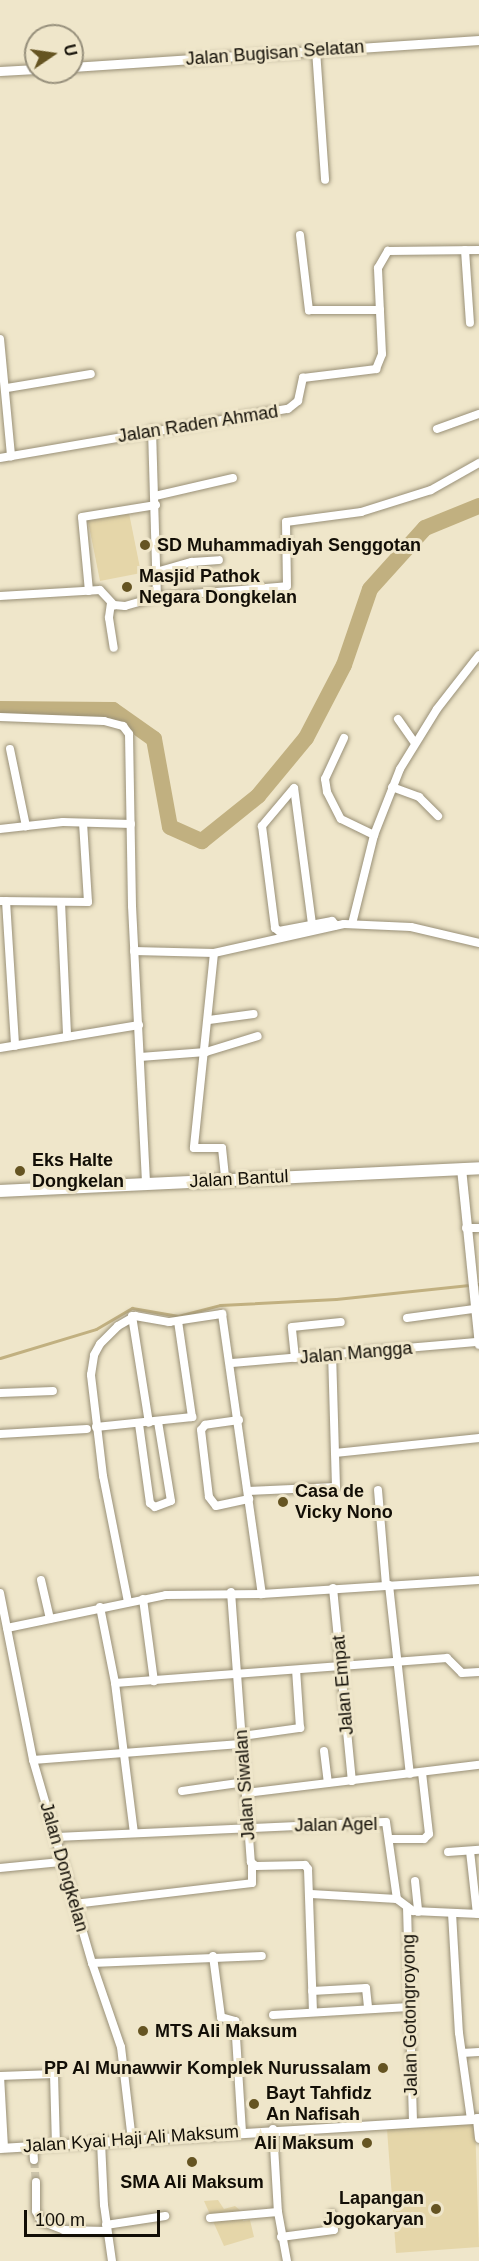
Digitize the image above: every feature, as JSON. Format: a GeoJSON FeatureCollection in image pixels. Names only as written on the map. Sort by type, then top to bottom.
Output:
{"type":"FeatureCollection","features":[{"type":"Feature","properties":{"kind":"main road","name":"Jalan Bantul"},"geometry":{"type":"LineString","coordinates":[[0,1191],[479,1168]]}},
{"type":"Feature","properties":{"kind":"street","name":"Jalan Bugisan Selatan"},"geometry":{"type":"LineString","coordinates":[[84,65],[479,40]]}},
{"type":"Feature","properties":{"kind":"street"},"geometry":{"type":"LineString","coordinates":[[316,50],[326,180]]}},
{"type":"Feature","properties":{"kind":"street"},"geometry":{"type":"LineString","coordinates":[[0,71],[24,70]]}},
{"type":"Feature","properties":{"kind":"street"},"geometry":{"type":"LineString","coordinates":[[300,235],[309,310],[380,310]]}},
{"type":"Feature","properties":{"kind":"street"},"geometry":{"type":"LineString","coordinates":[[465,250],[470,323]]}},
{"type":"Feature","properties":{"kind":"street","name":"Jalan Raden Ahmad"},"geometry":{"type":"LineString","coordinates":[[0,458],[152,430],[288,409],[298,401],[303,378],[373,372],[382,354],[379,266],[388,251],[479,250]]}},
{"type":"Feature","properties":{"kind":"street"},"geometry":{"type":"LineString","coordinates":[[0,339],[11,456]]}},
{"type":"Feature","properties":{"kind":"street"},"geometry":{"type":"LineString","coordinates":[[6,388],[92,374]]}},
{"type":"Feature","properties":{"kind":"street"},"geometry":{"type":"LineString","coordinates":[[437,429],[479,414]]}},
{"type":"Feature","properties":{"kind":"street"},"geometry":{"type":"LineString","coordinates":[[152,430],[157,597]]}},
{"type":"Feature","properties":{"kind":"street"},"geometry":{"type":"LineString","coordinates":[[111,603],[125,606],[157,597],[287,586],[286,522],[361,512],[431,490],[479,464]]}},
{"type":"Feature","properties":{"kind":"street"},"geometry":{"type":"LineString","coordinates":[[155,496],[233,478]]}},
{"type":"Feature","properties":{"kind":"street"},"geometry":{"type":"LineString","coordinates":[[89,591],[82,517],[156,505]]}},
{"type":"Feature","properties":{"kind":"street"},"geometry":{"type":"LineString","coordinates":[[156,572],[192,562],[219,560]]}},
{"type":"Feature","properties":{"kind":"street"},"geometry":{"type":"LineString","coordinates":[[0,596],[103,591],[111,603],[109,618],[114,648]]}},
{"type":"Feature","properties":{"kind":"street"},"geometry":{"type":"LineString","coordinates":[[352,924],[374,835],[392,787],[415,743],[479,655]]}},
{"type":"Feature","properties":{"kind":"street"},"geometry":{"type":"LineString","coordinates":[[0,717],[104,721],[128,730],[134,951],[146,1184]]}},
{"type":"Feature","properties":{"kind":"street"},"geometry":{"type":"LineString","coordinates":[[398,718],[415,743]]}},
{"type":"Feature","properties":{"kind":"street"},"geometry":{"type":"LineString","coordinates":[[344,738],[325,778],[327,792],[340,819],[374,835]]}},
{"type":"Feature","properties":{"kind":"street"},"geometry":{"type":"LineString","coordinates":[[10,749],[26,826]]}},
{"type":"Feature","properties":{"kind":"street"},"geometry":{"type":"LineString","coordinates":[[392,787],[419,797],[438,816]]}},
{"type":"Feature","properties":{"kind":"street"},"geometry":{"type":"LineString","coordinates":[[312,924],[294,788],[263,824],[271,905],[277,931],[332,921],[336,925]]}},
{"type":"Feature","properties":{"kind":"street"},"geometry":{"type":"LineString","coordinates":[[0,829],[83,823],[131,824]]}},
{"type":"Feature","properties":{"kind":"street"},"geometry":{"type":"LineString","coordinates":[[15,1046],[3,901],[88,901],[83,823]]}},
{"type":"Feature","properties":{"kind":"street"},"geometry":{"type":"LineString","coordinates":[[61,902],[67,1035]]}},
{"type":"Feature","properties":{"kind":"street"},"geometry":{"type":"LineString","coordinates":[[134,951],[214,953],[336,925],[352,924],[411,927],[479,943]]}},
{"type":"Feature","properties":{"kind":"street"},"geometry":{"type":"LineString","coordinates":[[214,953],[206,1052],[194,1148],[222,1148],[225,1179]]}},
{"type":"Feature","properties":{"kind":"street"},"geometry":{"type":"LineString","coordinates":[[209,1020],[254,1014]]}},
{"type":"Feature","properties":{"kind":"street"},"geometry":{"type":"LineString","coordinates":[[0,1048],[67,1035],[139,1026]]}},
{"type":"Feature","properties":{"kind":"street"},"geometry":{"type":"LineString","coordinates":[[140,1057],[206,1052],[258,1036]]}},
{"type":"Feature","properties":{"kind":"street"},"geometry":{"type":"LineString","coordinates":[[461,1168],[479,1343]]}},
{"type":"Feature","properties":{"kind":"street"},"geometry":{"type":"LineString","coordinates":[[466,1228],[479,1228]]}},
{"type":"Feature","properties":{"kind":"street"},"geometry":{"type":"LineString","coordinates":[[408,1318],[474,1309]]}},
{"type":"Feature","properties":{"kind":"street"},"geometry":{"type":"LineString","coordinates":[[128,1602],[96,1427],[94,1354],[114,1329],[132,1316],[178,1321],[222,1313],[232,1363],[262,1594]]}},
{"type":"Feature","properties":{"kind":"street"},"geometry":{"type":"LineString","coordinates":[[132,1316],[171,1501],[156,1507],[150,1503],[140,1424]]}},
{"type":"Feature","properties":{"kind":"street"},"geometry":{"type":"LineString","coordinates":[[96,1427],[189,1419],[193,1413],[178,1321]]}},
{"type":"Feature","properties":{"kind":"street"},"geometry":{"type":"LineString","coordinates":[[295,1358],[292,1327],[341,1322]]}},
{"type":"Feature","properties":{"kind":"street","name":"Jalan Mangga"},"geometry":{"type":"LineString","coordinates":[[232,1363],[479,1343]]}},
{"type":"Feature","properties":{"kind":"street"},"geometry":{"type":"LineString","coordinates":[[239,1420],[205,1425],[201,1430],[209,1497],[216,1506],[248,1495],[335,1488],[332,1354]]}},
{"type":"Feature","properties":{"kind":"street"},"geometry":{"type":"LineString","coordinates":[[0,1392],[53,1391]]}},
{"type":"Feature","properties":{"kind":"street"},"geometry":{"type":"LineString","coordinates":[[0,1434],[87,1429]]}},
{"type":"Feature","properties":{"kind":"street"},"geometry":{"type":"LineString","coordinates":[[335,1453],[479,1438]]}},
{"type":"Feature","properties":{"kind":"street"},"geometry":{"type":"LineString","coordinates":[[378,1490],[388,1585],[400,1661],[410,1774]]}},
{"type":"Feature","properties":{"kind":"street"},"geometry":{"type":"LineString","coordinates":[[41,1580],[50,1619]]}},
{"type":"Feature","properties":{"kind":"street"},"geometry":{"type":"LineString","coordinates":[[7,1628],[143,1599],[231,1592],[262,1594],[479,1580]]}},
{"type":"Feature","properties":{"kind":"street","name":"Jalan Empat"},"geometry":{"type":"LineString","coordinates":[[333,1588],[352,1781]]}},
{"type":"Feature","properties":{"kind":"street","name":"Jalan Siwalan"},"geometry":{"type":"LineString","coordinates":[[231,1592],[246,1793],[246,1828],[252,1866],[305,1865],[311,1894]]}},
{"type":"Feature","properties":{"kind":"street","name":"Jalan Dongkelan"},"geometry":{"type":"LineString","coordinates":[[0,1593],[33,1760],[61,1862],[121,2047],[132,2140]]}},
{"type":"Feature","properties":{"kind":"street"},"geometry":{"type":"LineString","coordinates":[[143,1599],[154,1681]]}},
{"type":"Feature","properties":{"kind":"street"},"geometry":{"type":"LineString","coordinates":[[100,1607],[115,1683],[134,1833]]}},
{"type":"Feature","properties":{"kind":"street"},"geometry":{"type":"LineString","coordinates":[[115,1683],[447,1658],[462,1673],[479,1672]]}},
{"type":"Feature","properties":{"kind":"street"},"geometry":{"type":"LineString","coordinates":[[33,1760],[242,1740],[300,1728],[296,1670]]}},
{"type":"Feature","properties":{"kind":"street"},"geometry":{"type":"LineString","coordinates":[[324,1751],[328,1783]]}},
{"type":"Feature","properties":{"kind":"street"},"geometry":{"type":"LineString","coordinates":[[246,1793],[479,1766]]}},
{"type":"Feature","properties":{"kind":"street"},"geometry":{"type":"LineString","coordinates":[[390,1839],[428,1837],[422,1773]]}},
{"type":"Feature","properties":{"kind":"street"},"geometry":{"type":"LineString","coordinates":[[182,1791],[245,1782]]}},
{"type":"Feature","properties":{"kind":"street","name":"Jalan Agel"},"geometry":{"type":"LineString","coordinates":[[246,1828],[382,1822],[388,1825],[397,1899]]}},
{"type":"Feature","properties":{"kind":"street"},"geometry":{"type":"LineString","coordinates":[[55,1837],[246,1828]]}},
{"type":"Feature","properties":{"kind":"street"},"geometry":{"type":"LineString","coordinates":[[448,1852],[479,1850]]}},
{"type":"Feature","properties":{"kind":"street"},"geometry":{"type":"LineString","coordinates":[[313,2011],[311,1894],[397,1899],[418,1912],[478,1914],[470,1851]]}},
{"type":"Feature","properties":{"kind":"street"},"geometry":{"type":"LineString","coordinates":[[0,1868],[61,1862]]}},
{"type":"Feature","properties":{"kind":"street"},"geometry":{"type":"LineString","coordinates":[[74,1904],[252,1883],[252,1866]]}},
{"type":"Feature","properties":{"kind":"street"},"geometry":{"type":"LineString","coordinates":[[415,1881],[418,1912]]}},
{"type":"Feature","properties":{"kind":"street","name":"Jalan Gotongroyong"},"geometry":{"type":"LineString","coordinates":[[407,1907],[412,1998],[409,2007],[413,2122]]}},
{"type":"Feature","properties":{"kind":"street"},"geometry":{"type":"LineString","coordinates":[[453,1913],[462,2053],[479,2138]]}},
{"type":"Feature","properties":{"kind":"street"},"geometry":{"type":"LineString","coordinates":[[92,1963],[213,1956],[262,1956]]}},
{"type":"Feature","properties":{"kind":"street"},"geometry":{"type":"LineString","coordinates":[[213,1956],[221,2017],[235,2021],[242,2131]]}},
{"type":"Feature","properties":{"kind":"street"},"geometry":{"type":"LineString","coordinates":[[312,1991],[366,1988],[368,2007]]}},
{"type":"Feature","properties":{"kind":"street"},"geometry":{"type":"LineString","coordinates":[[273,2015],[368,2007],[409,2007]]}},
{"type":"Feature","properties":{"kind":"street"},"geometry":{"type":"LineString","coordinates":[[462,2053],[479,2052]]}},
{"type":"Feature","properties":{"kind":"street"},"geometry":{"type":"LineString","coordinates":[[2,2148],[0,2076],[54,2074],[56,2145]]}},
{"type":"Feature","properties":{"kind":"street","name":"Jalan Kyai Haji Ali Maksum"},"geometry":{"type":"LineString","coordinates":[[2,2148],[273,2129],[476,2119]]}},
{"type":"Feature","properties":{"kind":"street"},"geometry":{"type":"LineString","coordinates":[[273,2129],[278,2212],[287,2261]]}},
{"type":"Feature","properties":{"kind":"street"},"geometry":{"type":"LineString","coordinates":[[101,2142],[106,2228],[112,2261]]}},
{"type":"Feature","properties":{"kind":"street"},"geometry":{"type":"LineString","coordinates":[[33,2146],[34,2160]]}},
{"type":"Feature","properties":{"kind":"street"},"geometry":{"type":"LineString","coordinates":[[36,2182],[36,2211],[41,2221],[64,2230],[106,2228],[165,2216]]}},
{"type":"Feature","properties":{"kind":"street"},"geometry":{"type":"LineString","coordinates":[[210,2218],[278,2212]]}},
{"type":"Feature","properties":{"kind":"street"},"geometry":{"type":"LineString","coordinates":[[281,2237],[333,2230],[332,2214]]}},
{"type":"Feature","properties":{"kind":"shaded area"},"geometry":{"type":"Polygon","coordinates":[[[129,513],[141,573],[100,581],[88,521],[129,513]]]}},
{"type":"Feature","properties":{"kind":"shaded area","name":"Lapangan Jogokaryan"},"geometry":{"type":"Polygon","coordinates":[[[475,2122],[479,2247],[396,2253],[387,2129],[475,2122]]]}},
{"type":"Feature","properties":{"kind":"shaded area"},"geometry":{"type":"Polygon","coordinates":[[[218,2200],[224,2209],[235,2206],[243,2213],[243,2221],[250,2220],[254,2237],[224,2246],[204,2201],[218,2200]]]}},
{"type":"Feature","properties":{"kind":"waterway"},"geometry":{"type":"LineString","coordinates":[[0,709],[113,710],[154,739],[170,827],[202,841],[258,796],[306,738],[344,665],[370,589],[425,528],[479,506]]}},
{"type":"Feature","properties":{"kind":"waterway"},"geometry":{"type":"LineString","coordinates":[[0,1358],[96,1329],[132,1308],[178,1316],[220,1305],[336,1299],[479,1284]]}},
{"type":"Feature","properties":{"kind":"tunnel"},"geometry":{"type":"LineString","coordinates":[[34,2160],[36,2182]]}},
{"type":"Feature","properties":{"kind":"place","name":"SD Muhammadiyah Senggotan"},"geometry":{"type":"Point","coordinates":[145,545]}},
{"type":"Feature","properties":{"kind":"place","name":"Masjid Pathok Negara Dongkelan"},"geometry":{"type":"Point","coordinates":[127,587]}},
{"type":"Feature","properties":{"kind":"place","name":"Eks Halte Dongkelan"},"geometry":{"type":"Point","coordinates":[20,1171]}},
{"type":"Feature","properties":{"kind":"place","name":"Casa de Vicky Nono"},"geometry":{"type":"Point","coordinates":[283,1502]}},
{"type":"Feature","properties":{"kind":"place","name":"MTS Ali Maksum"},"geometry":{"type":"Point","coordinates":[143,2031]}},
{"type":"Feature","properties":{"kind":"place","name":"PP Al Munawwir Komplek Nurussalam"},"geometry":{"type":"Point","coordinates":[383,2068]}},
{"type":"Feature","properties":{"kind":"place","name":"Bayt Tahfidz An Nafisah"},"geometry":{"type":"Point","coordinates":[254,2104]}},
{"type":"Feature","properties":{"kind":"place","name":"Ali Maksum"},"geometry":{"type":"Point","coordinates":[367,2143]}},
{"type":"Feature","properties":{"kind":"place","name":"SMA Ali Maksum"},"geometry":{"type":"Point","coordinates":[192,2162]}},
{"type":"Feature","properties":{"kind":"place","name":"Lapangan Jogokaryan"},"geometry":{"type":"Point","coordinates":[436,2209]}}]}
